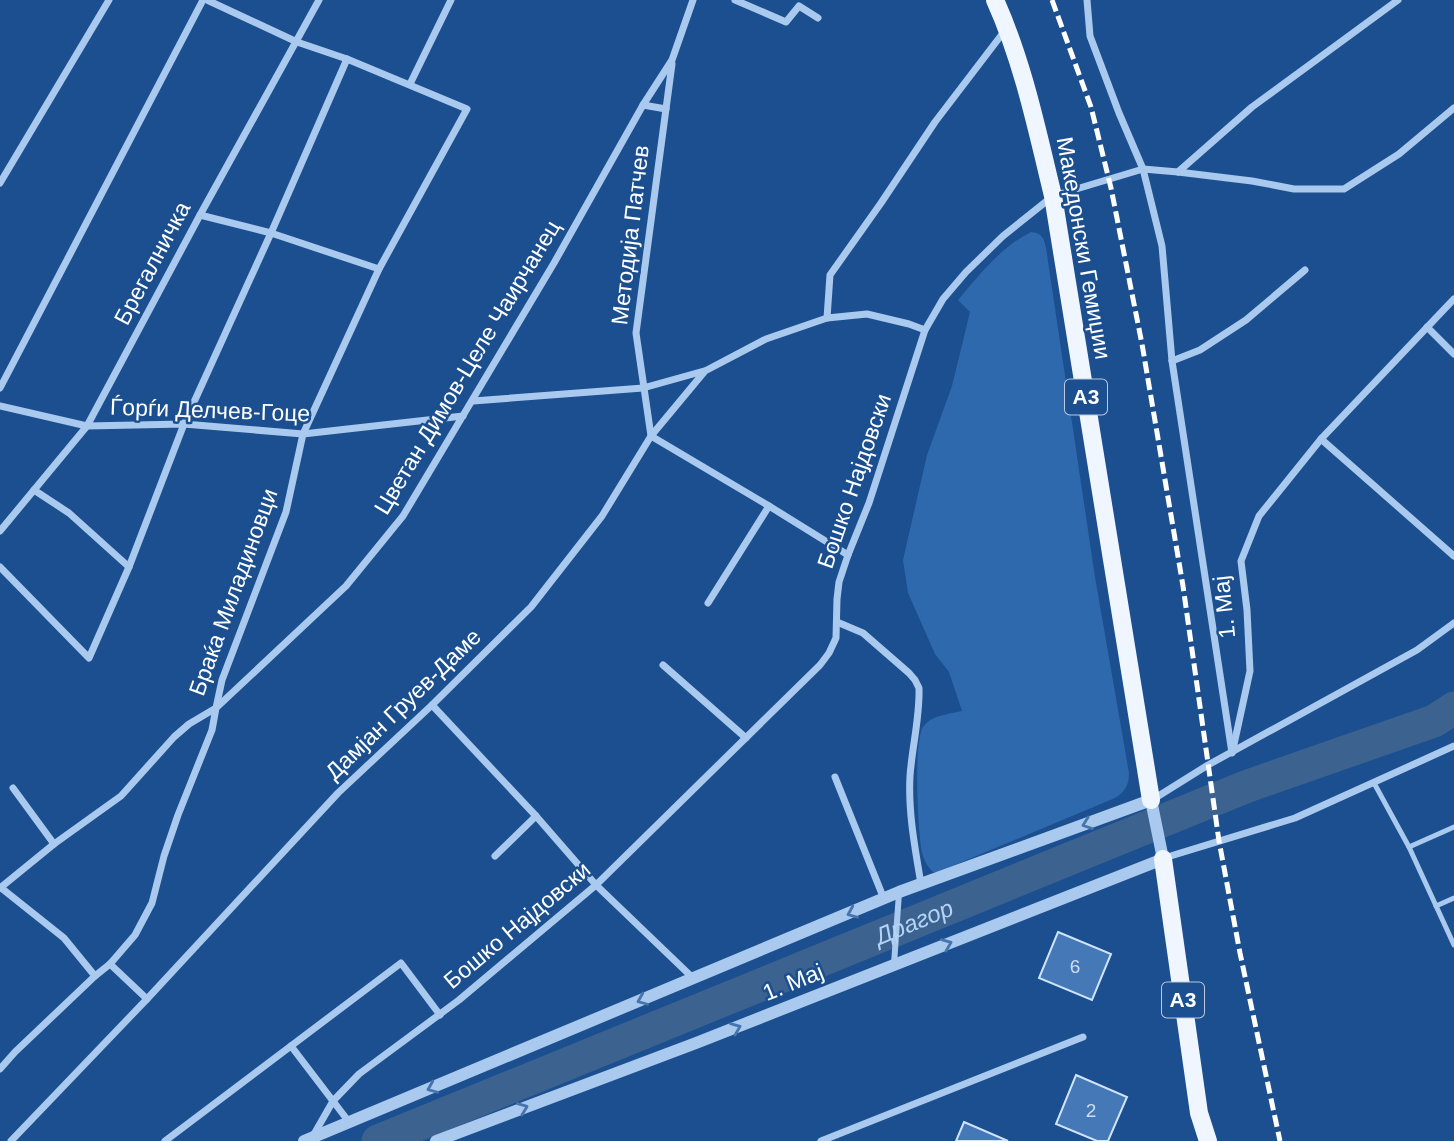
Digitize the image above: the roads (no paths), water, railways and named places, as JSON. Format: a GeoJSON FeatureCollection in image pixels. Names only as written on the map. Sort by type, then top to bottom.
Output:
{"type":"FeatureCollection","features":[{"type":"Feature","properties":{"kind":"main road","name":"Македонски Гемиџии"},"geometry":{"type":"LineString","coordinates":[[995,0],[1007,28],[1034,116],[1054,196],[1151,800]]}},
{"type":"Feature","properties":{"kind":"main road","name":"A3"},"geometry":{"type":"LineString","coordinates":[[1163,859],[1199,1113],[1208,1141]]}},
{"type":"Feature","properties":{"kind":"street"},"geometry":{"type":"LineString","coordinates":[[0,183],[109,0]]}},
{"type":"Feature","properties":{"kind":"street"},"geometry":{"type":"LineString","coordinates":[[0,388],[205,0],[297,41],[410,84],[451,0]]}},
{"type":"Feature","properties":{"kind":"street","name":"Брегалничка"},"geometry":{"type":"LineString","coordinates":[[0,531],[87,426],[200,215],[320,0]]}},
{"type":"Feature","properties":{"kind":"street","name":"Цветан Димов-Целе Чаирчанец"},"geometry":{"type":"LineString","coordinates":[[216,708],[345,586],[403,516],[554,263],[643,105],[673,60],[693,0]]}},
{"type":"Feature","properties":{"kind":"street"},"geometry":{"type":"LineString","coordinates":[[736,0],[786,22],[799,6],[818,18]]}},
{"type":"Feature","properties":{"kind":"street"},"geometry":{"type":"LineString","coordinates":[[1087,0],[1090,36],[1143,169],[1162,246],[1172,361],[1232,753]]}},
{"type":"Feature","properties":{"kind":"street"},"geometry":{"type":"LineString","coordinates":[[1178,172],[1252,107],[1398,0]]}},
{"type":"Feature","properties":{"kind":"street"},"geometry":{"type":"LineString","coordinates":[[827,318],[830,275],[935,122],[1007,28]]}},
{"type":"Feature","properties":{"kind":"street"},"geometry":{"type":"LineString","coordinates":[[0,567],[89,658],[129,567],[184,424],[347,59]]}},
{"type":"Feature","properties":{"kind":"street","name":"Методија Патчев"},"geometry":{"type":"LineString","coordinates":[[651,436],[636,333],[673,60]]}},
{"type":"Feature","properties":{"kind":"street","name":"Браќа Миладиновци"},"geometry":{"type":"LineString","coordinates":[[0,887],[121,796],[174,737],[189,724],[216,708],[222,680],[286,512],[303,434],[379,269],[467,109],[410,84]]}},
{"type":"Feature","properties":{"kind":"street"},"geometry":{"type":"LineString","coordinates":[[643,105],[666,109]]}},
{"type":"Feature","properties":{"kind":"street"},"geometry":{"type":"LineString","coordinates":[[925,330],[936,310],[966,272],[1003,236],[1054,196],[1143,169],[1252,181],[1294,189],[1344,189],[1399,154],[1454,108]]}},
{"type":"Feature","properties":{"kind":"street"},"geometry":{"type":"LineString","coordinates":[[200,215],[271,233],[379,269]]}},
{"type":"Feature","properties":{"kind":"street"},"geometry":{"type":"LineString","coordinates":[[1172,361],[1200,350],[1246,320],[1305,270]]}},
{"type":"Feature","properties":{"kind":"street","name":"1. Мај"},"geometry":{"type":"LineString","coordinates":[[1232,753],[1250,671],[1241,561],[1259,516],[1321,439],[1454,299]]}},
{"type":"Feature","properties":{"kind":"street","name":"Дамјан Груев-Даме"},"geometry":{"type":"LineString","coordinates":[[11,1141],[338,793],[531,607],[603,516],[651,436],[705,371],[766,339],[827,318],[867,314],[925,330]]}},
{"type":"Feature","properties":{"kind":"street"},"geometry":{"type":"LineString","coordinates":[[1427,327],[1454,354]]}},
{"type":"Feature","properties":{"kind":"street","name":"Бошко Најдовски"},"geometry":{"type":"LineString","coordinates":[[308,1139],[333,1101],[359,1074],[440,1015],[596,885],[820,665],[836,638],[839,582],[869,503],[925,330]]}},
{"type":"Feature","properties":{"kind":"street"},"geometry":{"type":"LineString","coordinates":[[472,401],[643,388],[705,371]]}},
{"type":"Feature","properties":{"kind":"street","name":"Ѓорѓи Делчев-Гоце"},"geometry":{"type":"LineString","coordinates":[[0,406],[87,426],[184,424],[303,434],[463,416]]}},
{"type":"Feature","properties":{"kind":"street"},"geometry":{"type":"LineString","coordinates":[[651,436],[848,555]]}},
{"type":"Feature","properties":{"kind":"street"},"geometry":{"type":"LineString","coordinates":[[1321,439],[1454,556]]}},
{"type":"Feature","properties":{"kind":"street"},"geometry":{"type":"LineString","coordinates":[[34,490],[69,513],[129,567]]}},
{"type":"Feature","properties":{"kind":"street"},"geometry":{"type":"LineString","coordinates":[[708,603],[769,506]]}},
{"type":"Feature","properties":{"kind":"street"},"geometry":{"type":"LineString","coordinates":[[837,622],[863,633],[909,673],[919,688],[910,796],[921,884]]}},
{"type":"Feature","properties":{"kind":"street","name":"1. Мај"},"geometry":{"type":"LineString","coordinates":[[308,1139],[900,892],[1151,800],[1208,765],[1417,650],[1454,623]]}},
{"type":"Feature","properties":{"kind":"street"},"geometry":{"type":"LineString","coordinates":[[663,665],[746,738]]}},
{"type":"Feature","properties":{"kind":"street"},"geometry":{"type":"LineString","coordinates":[[432,705],[536,816],[596,885],[694,979]]}},
{"type":"Feature","properties":{"kind":"street"},"geometry":{"type":"LineString","coordinates":[[0,1069],[94,976],[110,964],[135,935],[152,903],[164,856],[212,730],[216,708]]}},
{"type":"Feature","properties":{"kind":"street"},"geometry":{"type":"LineString","coordinates":[[1163,859],[1295,818],[1454,746]]}},
{"type":"Feature","properties":{"kind":"street"},"geometry":{"type":"LineString","coordinates":[[835,777],[884,899]]}},
{"type":"Feature","properties":{"kind":"street"},"geometry":{"type":"LineString","coordinates":[[13,788],[54,844]]}},
{"type":"Feature","properties":{"kind":"street","name":"A3"},"geometry":{"type":"LineString","coordinates":[[1151,800],[1163,859]]}},
{"type":"Feature","properties":{"kind":"street"},"geometry":{"type":"LineString","coordinates":[[495,856],[536,816]]}},
{"type":"Feature","properties":{"kind":"street","name":"1. Мај"},"geometry":{"type":"LineString","coordinates":[[436,1141],[696,1043],[895,958],[1163,859]]}},
{"type":"Feature","properties":{"kind":"street"},"geometry":{"type":"LineString","coordinates":[[0,887],[64,938],[94,976]]}},
{"type":"Feature","properties":{"kind":"street"},"geometry":{"type":"LineString","coordinates":[[895,958],[900,892]]}},
{"type":"Feature","properties":{"kind":"street"},"geometry":{"type":"LineString","coordinates":[[165,1141],[401,963],[440,1015]]}},
{"type":"Feature","properties":{"kind":"street"},"geometry":{"type":"LineString","coordinates":[[110,964],[147,999]]}},
{"type":"Feature","properties":{"kind":"street"},"geometry":{"type":"LineString","coordinates":[[821,1141],[1083,1037]]}},
{"type":"Feature","properties":{"kind":"street"},"geometry":{"type":"LineString","coordinates":[[291,1046],[349,1122]]}},
{"type":"Feature","properties":{"kind":"lane"},"geometry":{"type":"LineString","coordinates":[[1374,782],[1409,846],[1454,945]]}},
{"type":"Feature","properties":{"kind":"lane"},"geometry":{"type":"LineString","coordinates":[[1409,846],[1454,827]]}},
{"type":"Feature","properties":{"kind":"lane"},"geometry":{"type":"LineString","coordinates":[[1436,906],[1454,898]]}},
{"type":"Feature","properties":{"kind":"waterway","name":"Драгор"},"geometry":{"type":"LineString","coordinates":[[378,1141],[1248,786],[1434,721],[1454,708]]}},
{"type":"Feature","properties":{"kind":"railway"},"geometry":{"type":"LineString","coordinates":[[1052,0],[1091,107],[1111,188],[1142,344],[1183,586],[1219,841],[1280,1141]]}}]}
